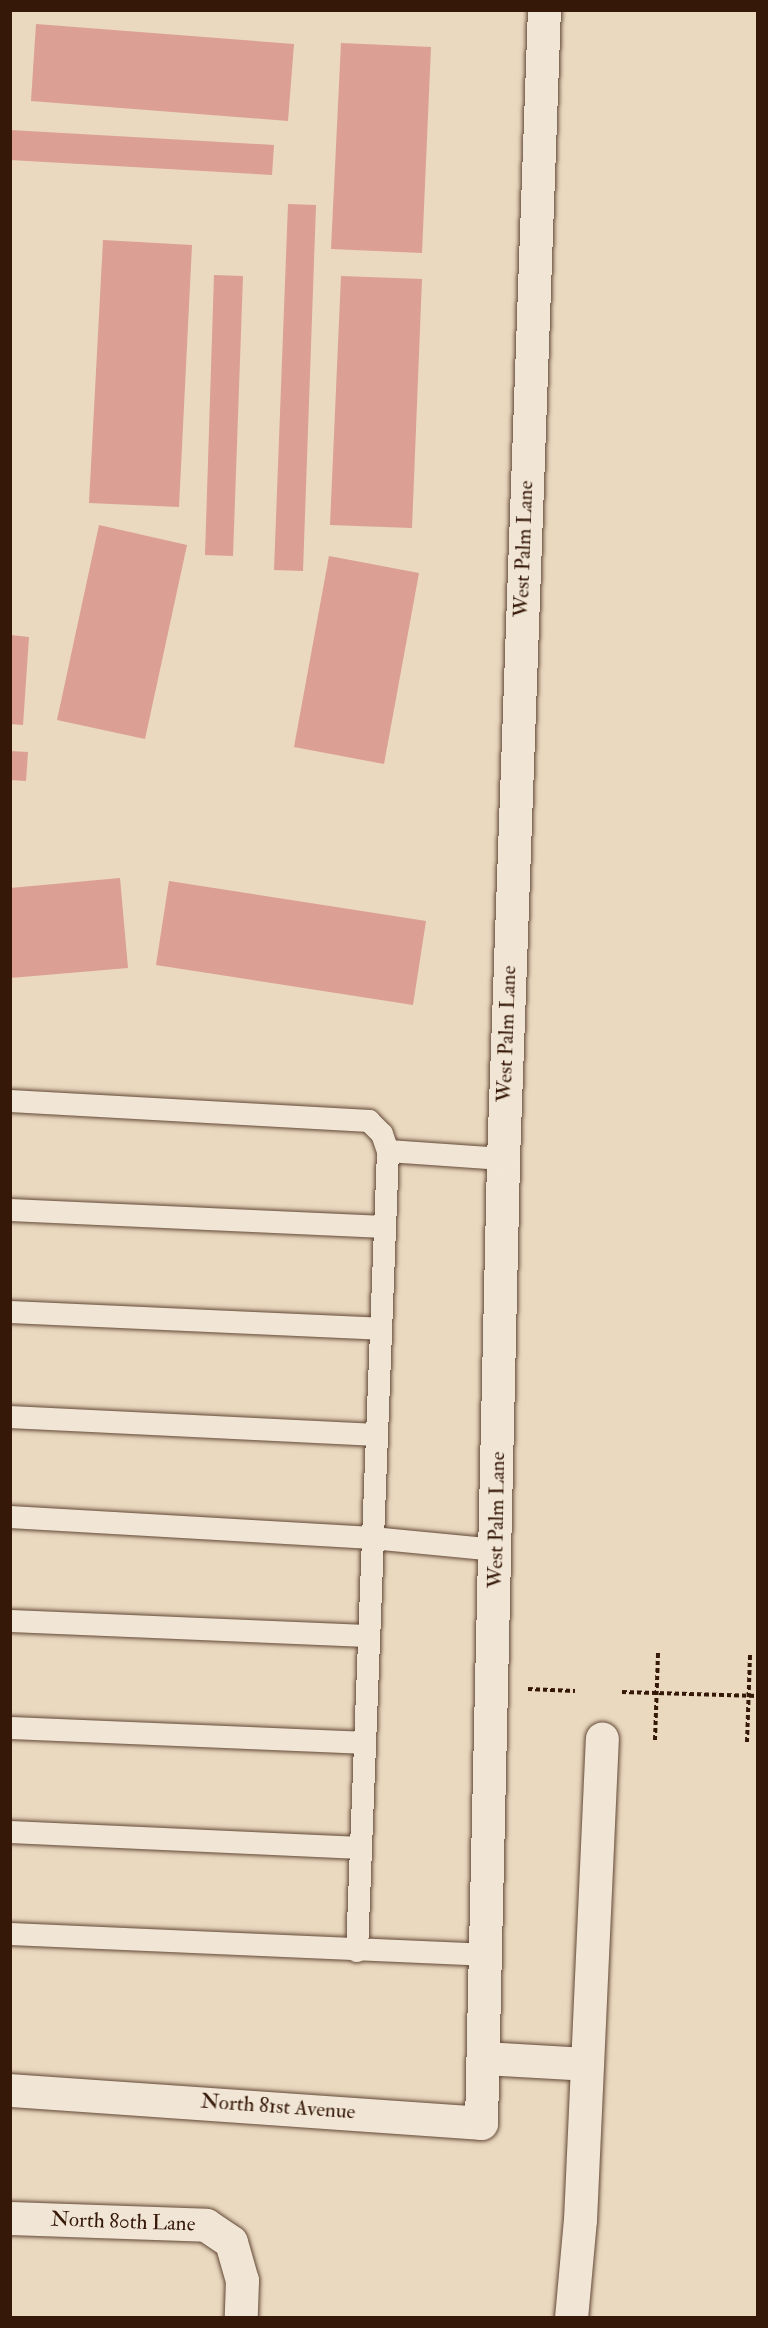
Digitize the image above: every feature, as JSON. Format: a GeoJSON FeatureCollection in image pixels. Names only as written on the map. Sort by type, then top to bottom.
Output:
{"type":"FeatureCollection","features":[{"type":"Feature","properties":{"kind":"street","name":"West Palm Lane"},"geometry":{"type":"LineString","coordinates":[[483,2058],[503,1159],[544,10]]}},
{"type":"Feature","properties":{"kind":"street"},"geometry":{"type":"LineString","coordinates":[[571,2318],[602,1738]]}},
{"type":"Feature","properties":{"kind":"street"},"geometry":{"type":"LineString","coordinates":[[483,2058],[586,2064]]}},
{"type":"Feature","properties":{"kind":"street","name":"North 81st Avenue"},"geometry":{"type":"LineString","coordinates":[[10,2090],[481,2123],[483,2058]]}},
{"type":"Feature","properties":{"kind":"street","name":"North 80th Lane"},"geometry":{"type":"LineString","coordinates":[[10,2218],[206,2225],[231,2242],[242,2280],[241,2318]]}},
{"type":"Feature","properties":{"kind":"lane"},"geometry":{"type":"LineString","coordinates":[[10,1101],[369,1121],[382,1134],[387,1151],[385,1227],[363,1743],[357,1951]]}},
{"type":"Feature","properties":{"kind":"lane"},"geometry":{"type":"LineString","coordinates":[[387,1151],[503,1159]]}},
{"type":"Feature","properties":{"kind":"lane"},"geometry":{"type":"LineString","coordinates":[[10,1210],[385,1227]]}},
{"type":"Feature","properties":{"kind":"lane"},"geometry":{"type":"LineString","coordinates":[[10,1312],[381,1329]]}},
{"type":"Feature","properties":{"kind":"lane"},"geometry":{"type":"LineString","coordinates":[[10,1417],[377,1435]]}},
{"type":"Feature","properties":{"kind":"lane"},"geometry":{"type":"LineString","coordinates":[[10,1517],[372,1538],[496,1550]]}},
{"type":"Feature","properties":{"kind":"lane"},"geometry":{"type":"LineString","coordinates":[[10,1621],[368,1636]]}},
{"type":"Feature","properties":{"kind":"lane"},"geometry":{"type":"LineString","coordinates":[[10,1728],[363,1743]]}},
{"type":"Feature","properties":{"kind":"lane"},"geometry":{"type":"LineString","coordinates":[[10,1832],[361,1848]]}},
{"type":"Feature","properties":{"kind":"lane"},"geometry":{"type":"LineString","coordinates":[[10,1934],[485,1955]]}},
{"type":"Feature","properties":{"kind":"path"},"geometry":{"type":"LineString","coordinates":[[655,1740],[658,1653]]}},
{"type":"Feature","properties":{"kind":"path"},"geometry":{"type":"LineString","coordinates":[[747,1742],[750,1654]]}},
{"type":"Feature","properties":{"kind":"path"},"geometry":{"type":"LineString","coordinates":[[528,1689],[575,1691]]}},
{"type":"Feature","properties":{"kind":"path"},"geometry":{"type":"LineString","coordinates":[[622,1692],[758,1696]]}},
{"type":"Feature","properties":{"kind":"building"},"geometry":{"type":"Polygon","coordinates":[[[36,24],[294,44],[288,121],[31,101],[36,24]]]}},
{"type":"Feature","properties":{"kind":"building"},"geometry":{"type":"Polygon","coordinates":[[[341,43],[431,47],[422,253],[331,249],[341,43]]]}},
{"type":"Feature","properties":{"kind":"building"},"geometry":{"type":"Polygon","coordinates":[[[10,130],[274,145],[272,175],[10,160],[10,130]]]}},
{"type":"Feature","properties":{"kind":"building"},"geometry":{"type":"Polygon","coordinates":[[[288,204],[316,205],[303,571],[274,570],[288,204]]]}},
{"type":"Feature","properties":{"kind":"building"},"geometry":{"type":"Polygon","coordinates":[[[103,240],[192,245],[179,507],[89,503],[103,240]]]}},
{"type":"Feature","properties":{"kind":"building"},"geometry":{"type":"Polygon","coordinates":[[[214,275],[243,276],[233,556],[205,555],[214,275]]]}},
{"type":"Feature","properties":{"kind":"building"},"geometry":{"type":"Polygon","coordinates":[[[341,276],[422,279],[412,528],[330,525],[341,276]]]}},
{"type":"Feature","properties":{"kind":"building"},"geometry":{"type":"Polygon","coordinates":[[[99,525],[187,545],[145,739],[57,720],[99,525]]]}},
{"type":"Feature","properties":{"kind":"building"},"geometry":{"type":"Polygon","coordinates":[[[329,556],[419,573],[384,764],[294,747],[329,556]]]}},
{"type":"Feature","properties":{"kind":"building"},"geometry":{"type":"Polygon","coordinates":[[[10,635],[29,637],[23,725],[10,724],[10,635]]]}},
{"type":"Feature","properties":{"kind":"building"},"geometry":{"type":"Polygon","coordinates":[[[10,751],[28,752],[26,781],[10,780],[10,751]]]}},
{"type":"Feature","properties":{"kind":"building"},"geometry":{"type":"Polygon","coordinates":[[[120,878],[128,968],[10,978],[10,888],[120,878]]]}},
{"type":"Feature","properties":{"kind":"building"},"geometry":{"type":"Polygon","coordinates":[[[169,881],[426,921],[413,1005],[156,965],[169,881]]]}}]}
